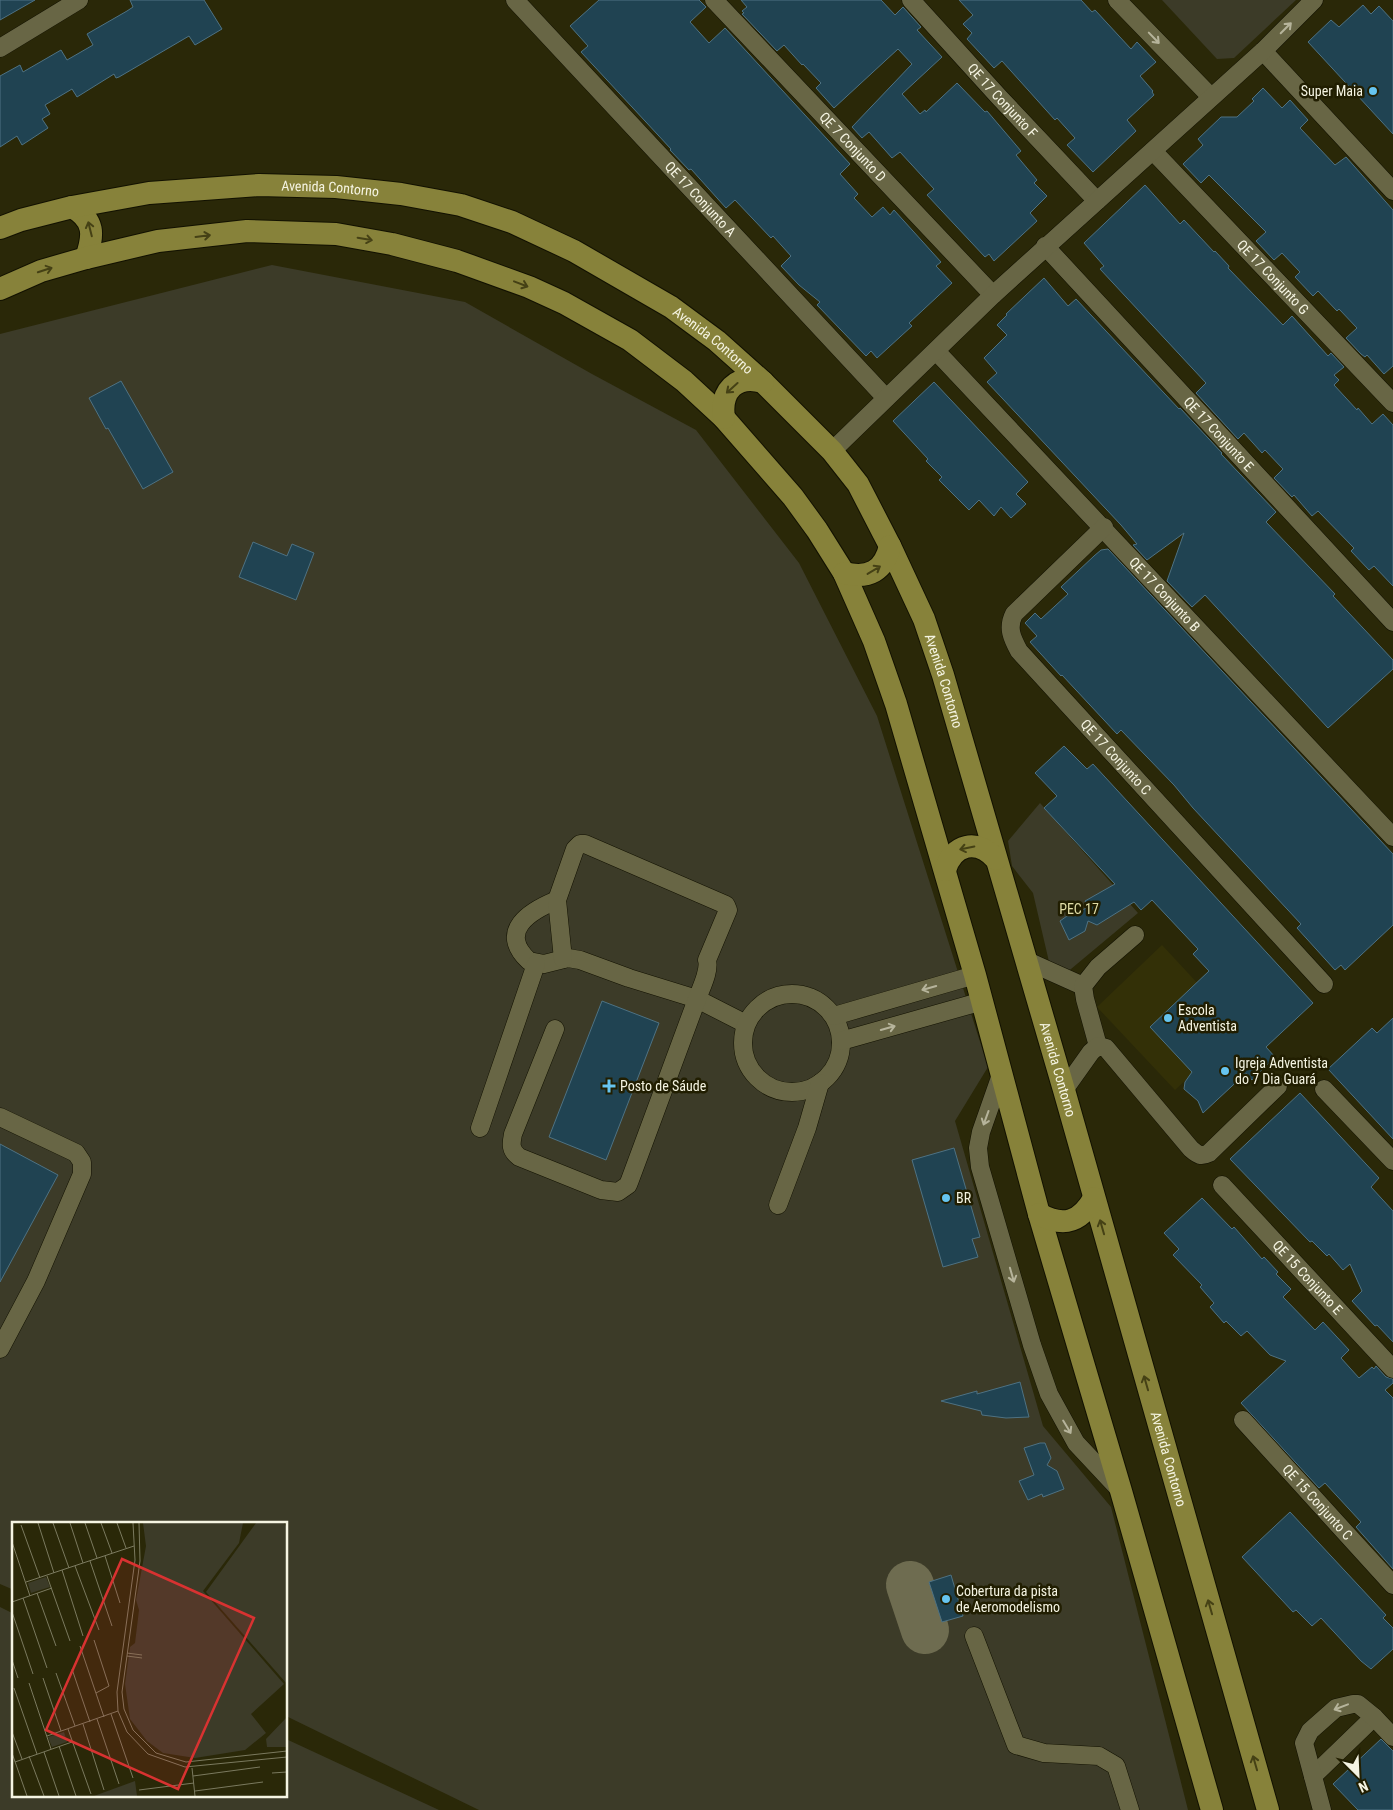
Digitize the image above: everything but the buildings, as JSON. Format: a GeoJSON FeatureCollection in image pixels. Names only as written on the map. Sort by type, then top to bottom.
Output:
{"type":"FeatureCollection","features":[{"type":"Feature","properties":{"kind":"main road","name":"Avenida Contorno"},"geometry":{"type":"LineString","coordinates":[[0,228],[20,220],[72,206],[149,192],[259,185],[336,187],[401,194],[461,205],[512,222],[574,251],[618,275],[671,308],[718,341],[763,382],[832,451],[858,484],[890,546],[924,619],[943,675],[1064,1090],[1268,1810]]}},
{"type":"Feature","properties":{"kind":"main road"},"geometry":{"type":"LineString","coordinates":[[72,206],[80,211],[91,227],[92,236],[86,258]]}},
{"type":"Feature","properties":{"kind":"main road"},"geometry":{"type":"LineString","coordinates":[[0,289],[41,271],[158,241],[247,231],[336,234],[392,244],[457,261],[529,287],[564,303],[630,340],[684,382],[724,418],[793,497],[817,530],[844,573],[874,642],[896,704],[983,1001],[1039,1214],[1121,1491],[1212,1810]]}},
{"type":"Feature","properties":{"kind":"main road"},"geometry":{"type":"LineString","coordinates":[[724,418],[723,402],[729,389],[742,381],[756,380],[763,382]]}},
{"type":"Feature","properties":{"kind":"main road"},"geometry":{"type":"LineString","coordinates":[[844,573],[857,576],[869,574],[880,568],[887,558],[890,546]]}},
{"type":"Feature","properties":{"kind":"main road"},"geometry":{"type":"LineString","coordinates":[[945,870],[948,861],[954,853],[962,848],[971,846],[981,847],[996,859]]}},
{"type":"Feature","properties":{"kind":"main road"},"geometry":{"type":"LineString","coordinates":[[1039,1214],[1050,1220],[1064,1222],[1077,1218],[1087,1210],[1094,1198]]}},
{"type":"Feature","properties":{"kind":"street"},"geometry":{"type":"LineString","coordinates":[[0,48],[79,0]]}},
{"type":"Feature","properties":{"kind":"street","name":"QE 17 Conjunto A"},"geometry":{"type":"LineString","coordinates":[[515,0],[886,398]]}},
{"type":"Feature","properties":{"kind":"street","name":"QE 7 Conjunto D"},"geometry":{"type":"LineString","coordinates":[[714,0],[993,295]]}},
{"type":"Feature","properties":{"kind":"street","name":"QE 17 Conjunto F"},"geometry":{"type":"LineString","coordinates":[[910,0],[999,98],[1097,201]]}},
{"type":"Feature","properties":{"kind":"street"},"geometry":{"type":"LineString","coordinates":[[832,451],[1045,246],[1263,51],[1314,0]]}},
{"type":"Feature","properties":{"kind":"street"},"geometry":{"type":"LineString","coordinates":[[1120,1],[1211,96]]}},
{"type":"Feature","properties":{"kind":"street"},"geometry":{"type":"LineString","coordinates":[[1263,51],[1393,191]]}},
{"type":"Feature","properties":{"kind":"street","name":"QE 17 Conjunto G"},"geometry":{"type":"LineString","coordinates":[[1153,151],[1393,403]]}},
{"type":"Feature","properties":{"kind":"street","name":"QE 17 Conjunto E"},"geometry":{"type":"LineString","coordinates":[[1045,246],[1393,622]]}},
{"type":"Feature","properties":{"kind":"street","name":"QE 17 Conjunto B"},"geometry":{"type":"LineString","coordinates":[[936,351],[1393,837]]}},
{"type":"Feature","properties":{"kind":"street","name":"QE 17 Conjunto C"},"geometry":{"type":"LineString","coordinates":[[1104,528],[1014,614],[1010,622],[1013,641],[1020,651],[1324,984]]}},
{"type":"Feature","properties":{"kind":"street"},"geometry":{"type":"LineString","coordinates":[[555,1029],[513,1134],[512,1148],[514,1153],[519,1156],[601,1190],[611,1193],[618,1192],[628,1185],[697,999],[707,970],[707,960],[728,910],[726,905],[585,844],[580,844],[575,849],[558,900],[563,959]]}},
{"type":"Feature","properties":{"kind":"street"},"geometry":{"type":"LineString","coordinates":[[558,900],[540,908],[523,919],[516,932],[519,949],[529,961],[536,964],[544,964],[563,959],[580,960],[629,978],[697,999],[746,1024]]}},
{"type":"Feature","properties":{"kind":"street"},"geometry":{"type":"LineString","coordinates":[[1098,1046],[1083,986],[1098,967],[1134,935]]}},
{"type":"Feature","properties":{"kind":"street"},"geometry":{"type":"LineString","coordinates":[[1025,960],[1083,986]]}},
{"type":"Feature","properties":{"kind":"street"},"geometry":{"type":"LineString","coordinates":[[480,1128],[536,964]]}},
{"type":"Feature","properties":{"kind":"street"},"geometry":{"type":"LineString","coordinates":[[834,1016],[975,975]]}},
{"type":"Feature","properties":{"kind":"street"},"geometry":{"type":"LineString","coordinates":[[797,994],[812,998],[826,1006],[834,1016],[842,1041],[839,1058],[832,1072],[820,1083],[806,1090],[790,1092],[775,1089],[761,1081],[751,1070],[744,1055],[743,1040],[746,1024],[755,1011],[767,1000],[781,995],[797,994]]}},
{"type":"Feature","properties":{"kind":"street"},"geometry":{"type":"LineString","coordinates":[[842,1041],[983,1001]]}},
{"type":"Feature","properties":{"kind":"street"},"geometry":{"type":"LineString","coordinates":[[1064,1090],[1091,1052],[1098,1046]]}},
{"type":"Feature","properties":{"kind":"street"},"geometry":{"type":"LineString","coordinates":[[1098,1046],[1106,1048],[1198,1155],[1203,1156],[1209,1152],[1278,1086]]}},
{"type":"Feature","properties":{"kind":"street"},"geometry":{"type":"LineString","coordinates":[[1002,1072],[981,1132],[978,1148],[980,1167],[1032,1344],[1049,1394],[1076,1443],[1121,1491]]}},
{"type":"Feature","properties":{"kind":"street"},"geometry":{"type":"LineString","coordinates":[[778,1205],[807,1128],[820,1083]]}},
{"type":"Feature","properties":{"kind":"street"},"geometry":{"type":"LineString","coordinates":[[1324,1089],[1393,1161]]}},
{"type":"Feature","properties":{"kind":"street"},"geometry":{"type":"LineString","coordinates":[[0,1117],[76,1153],[82,1162],[82,1174],[36,1281],[0,1349]]}},
{"type":"Feature","properties":{"kind":"street","name":"QE 15 Conjunto E"},"geometry":{"type":"LineString","coordinates":[[1222,1185],[1393,1369]]}},
{"type":"Feature","properties":{"kind":"street","name":"QE 15 Conjunto C"},"geometry":{"type":"LineString","coordinates":[[1243,1420],[1393,1585]]}},
{"type":"Feature","properties":{"kind":"street"},"geometry":{"type":"LineString","coordinates":[[974,1636],[1016,1745],[1044,1753],[1100,1756],[1116,1766],[1130,1810]]}},
{"type":"Feature","properties":{"kind":"street"},"geometry":{"type":"LineString","coordinates":[[1322,1810],[1304,1743],[1310,1731],[1330,1712],[1345,1705],[1358,1704],[1374,1717],[1393,1737]]}},
{"type":"Feature","properties":{"kind":"street"},"geometry":{"type":"LineString","coordinates":[[1313,1776],[1374,1717]]}},
{"type":"Feature","properties":{"kind":"shaded area","name":"Escola Adventista"},"geometry":{"type":"Polygon","coordinates":[[[1162,945],[1240,1029],[1175,1090],[1097,1007],[1162,945]]]}},
{"type":"Feature","properties":{"kind":"green space"},"geometry":{"type":"Polygon","coordinates":[[[1162,0],[1296,0],[1234,58],[1217,59],[1162,0]]]}},
{"type":"Feature","properties":{"kind":"green space"},"geometry":{"type":"Polygon","coordinates":[[[272,265],[465,302],[696,430],[799,563],[877,716],[988,1067],[955,1121],[1043,1426],[1111,1507],[1188,1810],[479,1810],[288,1717],[288,1522],[12,1522],[12,1589],[0,1584],[0,334],[272,265]]]}},
{"type":"Feature","properties":{"kind":"green space","name":"PEC 17"},"geometry":{"type":"Polygon","coordinates":[[[1040,803],[1138,913],[1065,974],[1050,966],[1033,893],[1012,866],[1008,841],[1040,803]]]}},
{"type":"Feature","properties":{"kind":"green space"},"geometry":{"type":"Polygon","coordinates":[[[0,1607],[12,1613],[12,1798],[288,1798],[288,1740],[439,1810],[0,1810],[0,1607]]]}},
{"type":"Feature","properties":{"kind":"taxiway"},"geometry":{"type":"LineString","coordinates":[[910,1585],[925,1630]]}},
{"type":"Feature","properties":{"kind":"place","name":"Super Maia"},"geometry":{"type":"Point","coordinates":[1373,91]}},
{"type":"Feature","properties":{"kind":"place","name":"Escola Adventista"},"geometry":{"type":"Point","coordinates":[1168,1018]}},
{"type":"Feature","properties":{"kind":"place","name":"Igreja Adventista do 7 Dia Guará"},"geometry":{"type":"Point","coordinates":[1225,1071]}},
{"type":"Feature","properties":{"kind":"place","name":"Posto de Sáude"},"geometry":{"type":"Point","coordinates":[609,1086]}},
{"type":"Feature","properties":{"kind":"place","name":"BR"},"geometry":{"type":"Point","coordinates":[946,1198]}},
{"type":"Feature","properties":{"kind":"place","name":"Cobertura da pista de Aeromodelismo"},"geometry":{"type":"Point","coordinates":[946,1599]}}]}
